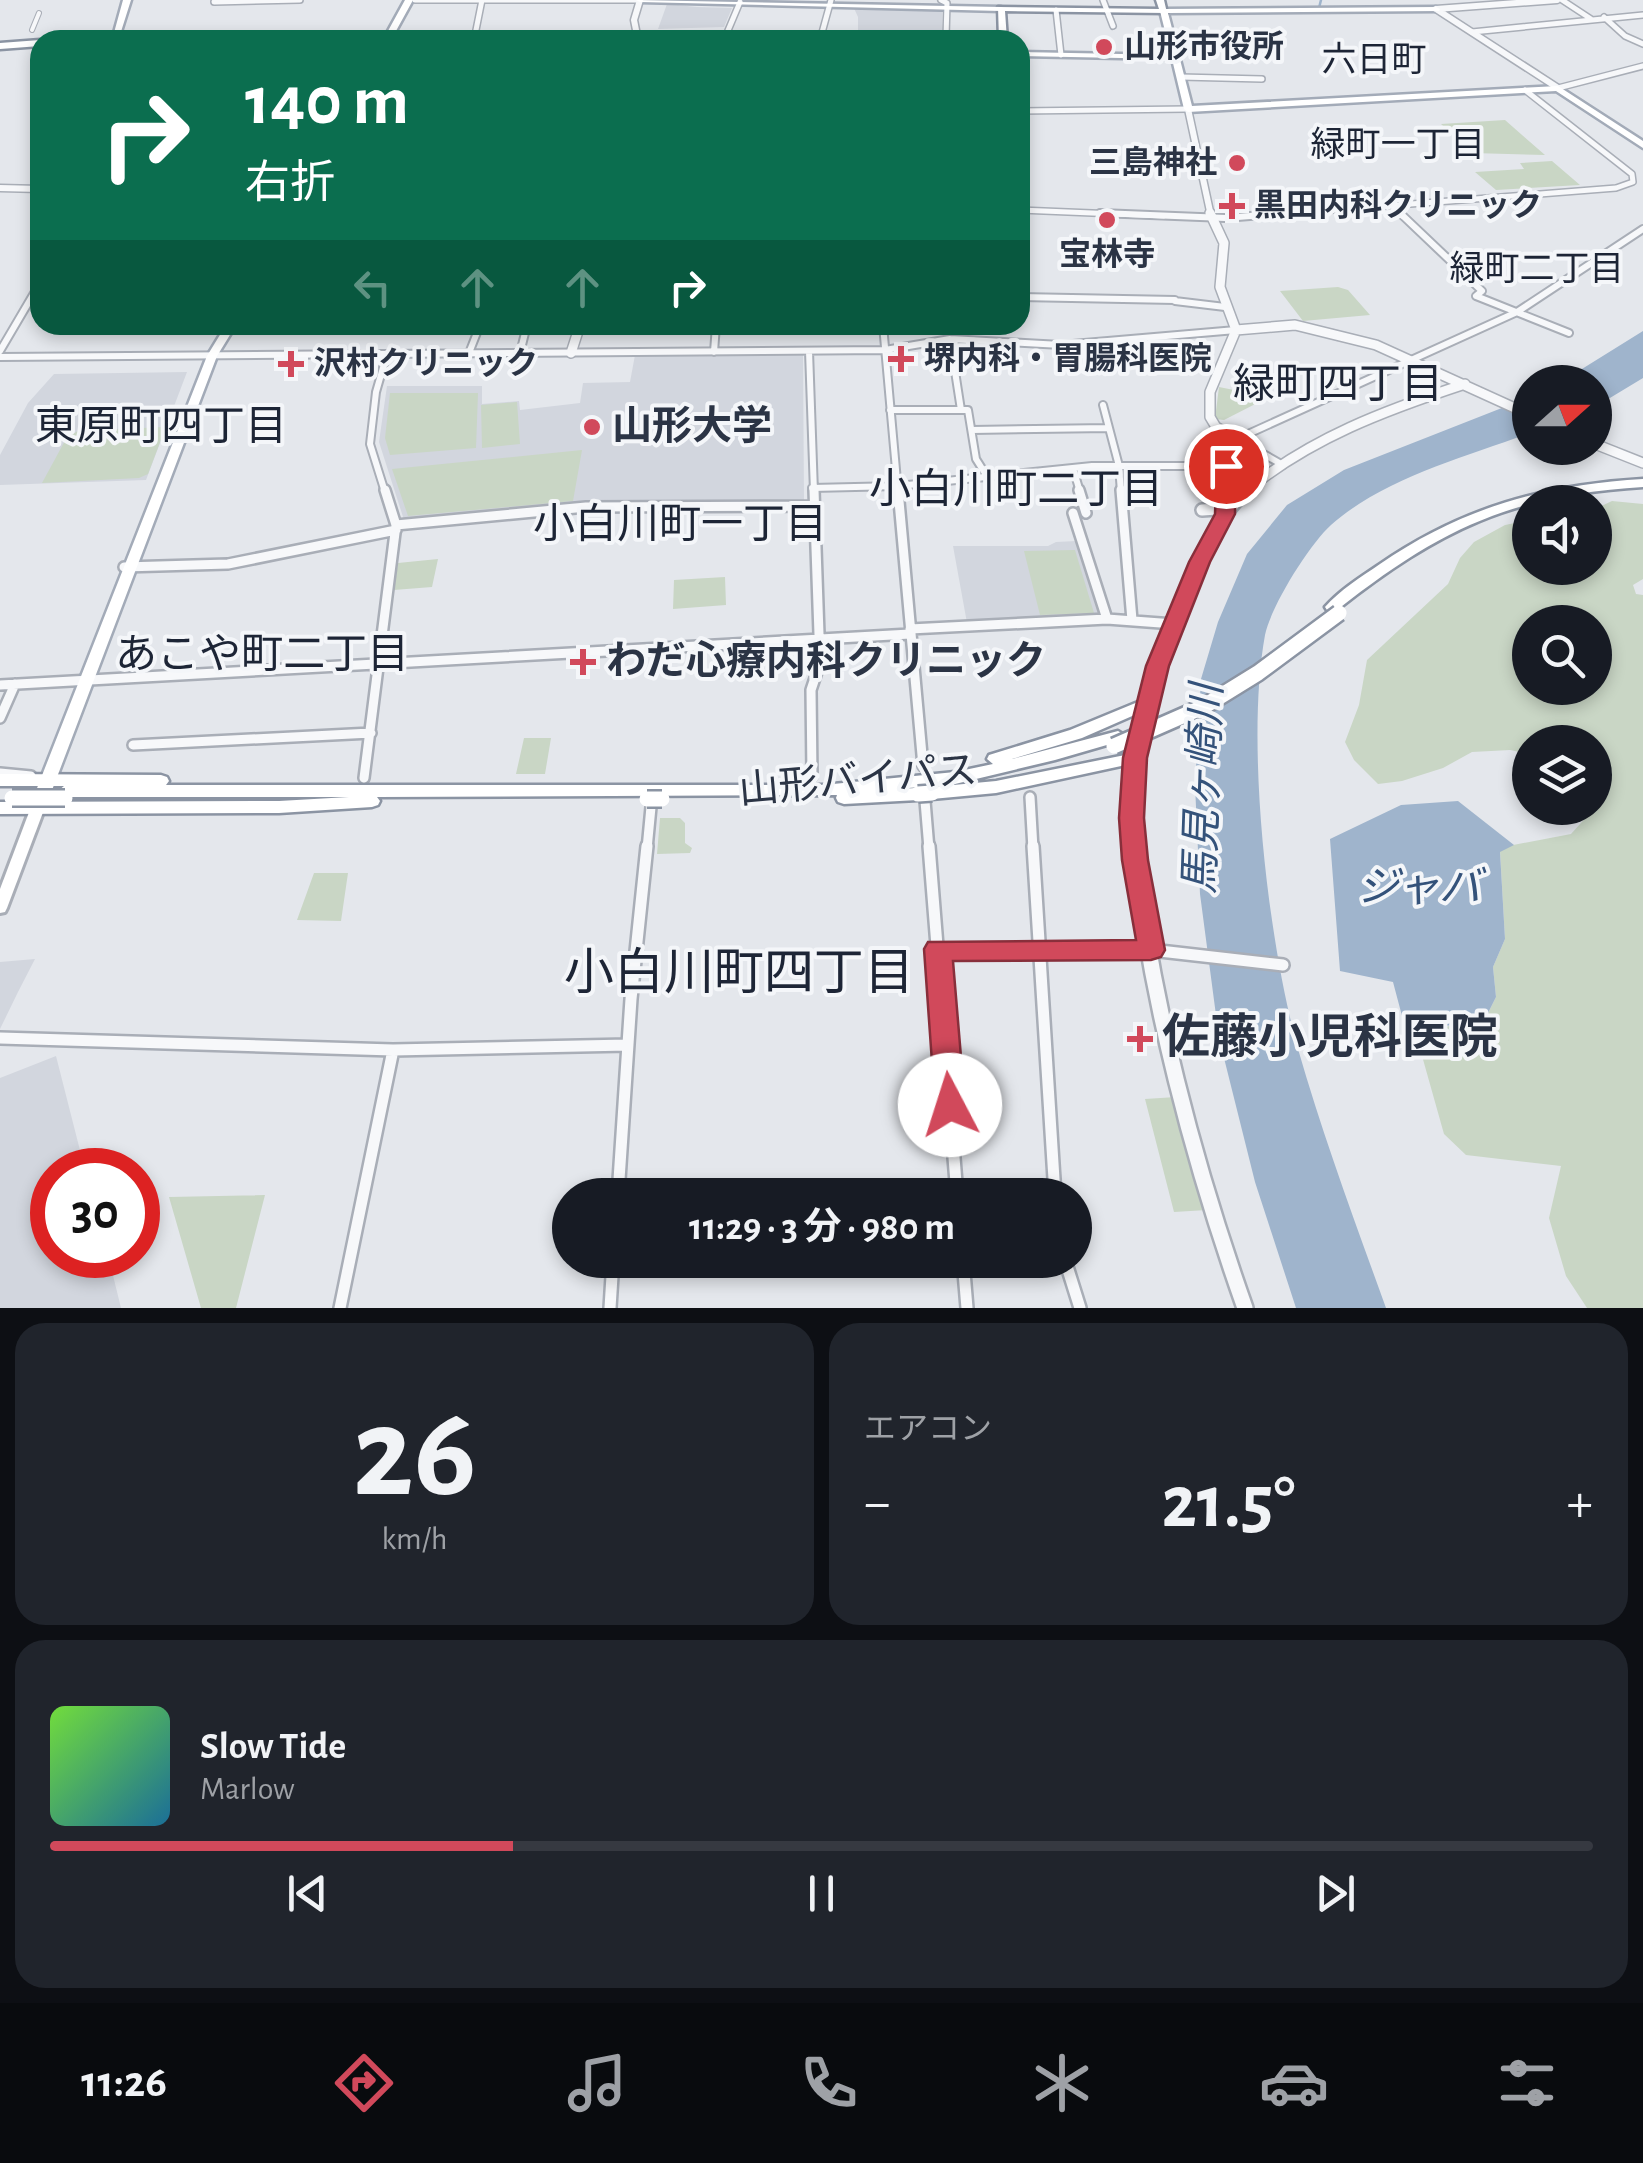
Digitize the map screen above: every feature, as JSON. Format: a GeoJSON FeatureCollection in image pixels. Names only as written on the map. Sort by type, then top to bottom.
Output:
{"type":"FeatureCollection","features":[{"type":"Feature","properties":{"kind":"highway"},"geometry":{"type":"LineString","coordinates":[[1002,30],[1001,5],[1164,11],[1160,0]]}},
{"type":"Feature","properties":{"kind":"highway"},"geometry":{"type":"LineString","coordinates":[[0,46],[30,44]]}},
{"type":"Feature","properties":{"kind":"highway","name":"山形バイパス"},"geometry":{"type":"LineString","coordinates":[[1336,610],[1386,564],[1462,519],[1548,492],[1595,484],[1643,486]]}},
{"type":"Feature","properties":{"kind":"highway","name":"山形バイパス"},"geometry":{"type":"LineString","coordinates":[[1612,489],[1643,486]]}},
{"type":"Feature","properties":{"kind":"highway","name":"山形バイパス"},"geometry":{"type":"LineString","coordinates":[[65,794],[654,802],[844,798],[896,794],[1012,775],[1116,741],[1203,706],[1258,672],[1336,610],[1430,546],[1471,523],[1512,510]]}},
{"type":"Feature","properties":{"kind":"highway"},"geometry":{"type":"LineString","coordinates":[[894,784],[971,766],[1076,734],[1150,702]]}},
{"type":"Feature","properties":{"kind":"highway","name":"山形バイパス"},"geometry":{"type":"LineString","coordinates":[[5,799],[65,794],[726,793],[955,778],[1116,741]]}},
{"type":"Feature","properties":{"kind":"highway"},"geometry":{"type":"LineString","coordinates":[[844,798],[925,796],[996,787],[1135,758]]}},
{"type":"Feature","properties":{"kind":"highway"},"geometry":{"type":"LineString","coordinates":[[0,776],[470,792]]}},
{"type":"Feature","properties":{"kind":"highway"},"geometry":{"type":"LineString","coordinates":[[5,799],[34,807],[279,807],[386,800]]}},
{"type":"Feature","properties":{"kind":"main road"},"geometry":{"type":"LineString","coordinates":[[118,30],[126,0]]}},
{"type":"Feature","properties":{"kind":"main road"},"geometry":{"type":"LineString","coordinates":[[396,30],[412,0]]}},
{"type":"Feature","properties":{"kind":"main road"},"geometry":{"type":"LineString","coordinates":[[640,0],[1001,5]]}},
{"type":"Feature","properties":{"kind":"main road"},"geometry":{"type":"LineString","coordinates":[[1422,0],[1436,10]]}},
{"type":"Feature","properties":{"kind":"main road"},"geometry":{"type":"LineString","coordinates":[[1436,10],[1164,11],[1188,109],[1558,88],[1643,145]]}},
{"type":"Feature","properties":{"kind":"main road"},"geometry":{"type":"LineString","coordinates":[[1030,54],[1176,57]]}},
{"type":"Feature","properties":{"kind":"main road"},"geometry":{"type":"LineString","coordinates":[[0,908],[44,778],[217,335]]}},
{"type":"Feature","properties":{"kind":"main road"},"geometry":{"type":"LineString","coordinates":[[208,356],[224,335]]}},
{"type":"Feature","properties":{"kind":"main road"},"geometry":{"type":"LineString","coordinates":[[0,886],[34,807]]}},
{"type":"Feature","properties":{"kind":"street"},"geometry":{"type":"LineString","coordinates":[[214,2],[300,0]]}},
{"type":"Feature","properties":{"kind":"street"},"geometry":{"type":"LineString","coordinates":[[412,0],[640,0],[634,20],[636,30]]}},
{"type":"Feature","properties":{"kind":"street"},"geometry":{"type":"LineString","coordinates":[[476,30],[482,0]]}},
{"type":"Feature","properties":{"kind":"street"},"geometry":{"type":"LineString","coordinates":[[1103,0],[1113,26]]}},
{"type":"Feature","properties":{"kind":"street"},"geometry":{"type":"LineString","coordinates":[[1436,10],[1559,0],[1591,19]]}},
{"type":"Feature","properties":{"kind":"street"},"geometry":{"type":"LineString","coordinates":[[728,30],[740,2]]}},
{"type":"Feature","properties":{"kind":"street"},"geometry":{"type":"LineString","coordinates":[[822,30],[830,2]]}},
{"type":"Feature","properties":{"kind":"street"},"geometry":{"type":"LineString","coordinates":[[944,4],[946,30]]}},
{"type":"Feature","properties":{"kind":"street"},"geometry":{"type":"LineString","coordinates":[[1056,10],[1062,55]]}},
{"type":"Feature","properties":{"kind":"street"},"geometry":{"type":"LineString","coordinates":[[1436,10],[1558,88],[1643,66]]}},
{"type":"Feature","properties":{"kind":"street"},"geometry":{"type":"LineString","coordinates":[[32,30],[39,14]]}},
{"type":"Feature","properties":{"kind":"street"},"geometry":{"type":"LineString","coordinates":[[1472,32],[1643,14]]}},
{"type":"Feature","properties":{"kind":"street"},"geometry":{"type":"LineString","coordinates":[[1604,17],[1624,36],[1643,44]]}},
{"type":"Feature","properties":{"kind":"street"},"geometry":{"type":"LineString","coordinates":[[1181,77],[1262,79]]}},
{"type":"Feature","properties":{"kind":"street"},"geometry":{"type":"LineString","coordinates":[[1030,210],[1210,214],[1225,218],[1616,188],[1633,182],[1626,170],[1525,90]]}},
{"type":"Feature","properties":{"kind":"street"},"geometry":{"type":"LineString","coordinates":[[1030,111],[1188,109],[1210,214],[1224,242],[1216,272],[1236,330],[1212,382],[1210,419],[1215,427],[1283,465]]}},
{"type":"Feature","properties":{"kind":"street"},"geometry":{"type":"LineString","coordinates":[[0,188],[30,190]]}},
{"type":"Feature","properties":{"kind":"street"},"geometry":{"type":"LineString","coordinates":[[1391,206],[1482,291],[1476,296],[1569,333]]}},
{"type":"Feature","properties":{"kind":"street"},"geometry":{"type":"LineString","coordinates":[[1225,514],[1226,466],[1230,444],[1236,439],[1517,312],[1643,229]]}},
{"type":"Feature","properties":{"kind":"street"},"geometry":{"type":"LineString","coordinates":[[1030,297],[1225,306]]}},
{"type":"Feature","properties":{"kind":"street"},"geometry":{"type":"LineString","coordinates":[[30,300],[0,354],[810,352],[885,350],[950,339],[1062,344],[1297,326],[1376,346],[1512,406]]}},
{"type":"Feature","properties":{"kind":"street"},"geometry":{"type":"LineString","coordinates":[[469,354],[476,335]]}},
{"type":"Feature","properties":{"kind":"street"},"geometry":{"type":"LineString","coordinates":[[520,353],[524,335]]}},
{"type":"Feature","properties":{"kind":"street"},"geometry":{"type":"LineString","coordinates":[[571,353],[577,335]]}},
{"type":"Feature","properties":{"kind":"street"},"geometry":{"type":"LineString","coordinates":[[714,352],[715,335]]}},
{"type":"Feature","properties":{"kind":"street"},"geometry":{"type":"LineString","coordinates":[[884,335],[923,766]]}},
{"type":"Feature","properties":{"kind":"street"},"geometry":{"type":"LineString","coordinates":[[950,339],[961,410]]}},
{"type":"Feature","properties":{"kind":"street"},"geometry":{"type":"LineString","coordinates":[[810,352],[820,663],[811,690],[812,776]]}},
{"type":"Feature","properties":{"kind":"street"},"geometry":{"type":"LineString","coordinates":[[364,778],[396,528],[370,444],[376,392],[387,354]]}},
{"type":"Feature","properties":{"kind":"street"},"geometry":{"type":"LineString","coordinates":[[1245,1308],[1212,1214],[1179,1092],[1135,860],[1135,758],[1174,624],[1225,514],[1242,495],[1329,436],[1469,386]]}},
{"type":"Feature","properties":{"kind":"street"},"geometry":{"type":"LineString","coordinates":[[1103,405],[1119,466],[1132,620]]}},
{"type":"Feature","properties":{"kind":"street"},"geometry":{"type":"LineString","coordinates":[[890,410],[968,410],[976,459],[988,478]]}},
{"type":"Feature","properties":{"kind":"street"},"geometry":{"type":"LineString","coordinates":[[972,430],[1109,428]]}},
{"type":"Feature","properties":{"kind":"street"},"geometry":{"type":"LineString","coordinates":[[1612,451],[1643,463]]}},
{"type":"Feature","properties":{"kind":"street"},"geometry":{"type":"LineString","coordinates":[[812,488],[898,486],[1073,468],[1226,466]]}},
{"type":"Feature","properties":{"kind":"street"},"geometry":{"type":"LineString","coordinates":[[1073,468],[1086,513]]}},
{"type":"Feature","properties":{"kind":"street"},"geometry":{"type":"LineString","coordinates":[[1227,487],[1242,495]]}},
{"type":"Feature","properties":{"kind":"street"},"geometry":{"type":"LineString","coordinates":[[128,567],[228,564],[396,528],[586,507],[812,506]]}},
{"type":"Feature","properties":{"kind":"street"},"geometry":{"type":"LineString","coordinates":[[1202,510],[1217,509],[1225,514]]}},
{"type":"Feature","properties":{"kind":"street"},"geometry":{"type":"LineString","coordinates":[[1073,513],[1107,619]]}},
{"type":"Feature","properties":{"kind":"street"},"geometry":{"type":"LineString","coordinates":[[0,684],[818,640],[1107,619],[1174,624]]}},
{"type":"Feature","properties":{"kind":"street"},"geometry":{"type":"LineString","coordinates":[[0,718],[15,684]]}},
{"type":"Feature","properties":{"kind":"street"},"geometry":{"type":"LineString","coordinates":[[133,745],[371,733]]}},
{"type":"Feature","properties":{"kind":"street"},"geometry":{"type":"LineString","coordinates":[[925,796],[956,1178]]}},
{"type":"Feature","properties":{"kind":"street"},"geometry":{"type":"LineString","coordinates":[[1030,797],[1054,1178]]}},
{"type":"Feature","properties":{"kind":"street"},"geometry":{"type":"LineString","coordinates":[[619,1178],[628,1045],[654,802]]}},
{"type":"Feature","properties":{"kind":"street"},"geometry":{"type":"LineString","coordinates":[[938,949],[1151,950],[1283,965]]}},
{"type":"Feature","properties":{"kind":"street"},"geometry":{"type":"LineString","coordinates":[[0,1038],[393,1050],[628,1045]]}},
{"type":"Feature","properties":{"kind":"street"},"geometry":{"type":"LineString","coordinates":[[340,1308],[393,1050]]}},
{"type":"Feature","properties":{"kind":"street"},"geometry":{"type":"LineString","coordinates":[[610,1308],[612,1278]]}},
{"type":"Feature","properties":{"kind":"street"},"geometry":{"type":"LineString","coordinates":[[965,1278],[968,1308]]}},
{"type":"Feature","properties":{"kind":"street"},"geometry":{"type":"LineString","coordinates":[[1071,1278],[1080,1308]]}},
{"type":"Feature","properties":{"kind":"shaded area"},"geometry":{"type":"Polygon","coordinates":[[[667,4],[732,8],[724,27],[658,29],[667,4]]]}},
{"type":"Feature","properties":{"kind":"shaded area"},"geometry":{"type":"Polygon","coordinates":[[[853,6],[942,9],[942,30],[858,30],[853,6]]]}},
{"type":"Feature","properties":{"kind":"shaded area","name":"山形大学"},"geometry":{"type":"Polygon","coordinates":[[[803,354],[804,502],[583,503],[404,520],[379,442],[387,386],[482,386],[482,404],[519,401],[520,410],[580,403],[583,383],[630,382],[635,355],[803,354]]]}},
{"type":"Feature","properties":{"kind":"shaded area"},"geometry":{"type":"Polygon","coordinates":[[[187,372],[146,480],[0,485],[0,455],[28,403],[54,374],[187,372]]]}},
{"type":"Feature","properties":{"kind":"shaded area"},"geometry":{"type":"Polygon","coordinates":[[[1077,541],[1101,616],[967,623],[953,546],[1048,546],[1077,541]]]}},
{"type":"Feature","properties":{"kind":"shaded area"},"geometry":{"type":"Polygon","coordinates":[[[35,959],[18,992],[0,1029],[0,962],[35,959]]]}},
{"type":"Feature","properties":{"kind":"shaded area"},"geometry":{"type":"Polygon","coordinates":[[[56,1056],[79,1148],[30,1148],[30,1278],[114,1278],[121,1308],[0,1308],[0,1078],[56,1056]]]}},
{"type":"Feature","properties":{"kind":"green space"},"geometry":{"type":"Polygon","coordinates":[[[1505,120],[1545,155],[1472,153],[1441,124],[1505,120]]]}},
{"type":"Feature","properties":{"kind":"green space"},"geometry":{"type":"Polygon","coordinates":[[[1552,161],[1580,185],[1496,190],[1475,172],[1524,169],[1520,163],[1552,161]]]}},
{"type":"Feature","properties":{"kind":"green space"},"geometry":{"type":"Polygon","coordinates":[[[1338,287],[1348,290],[1370,315],[1303,321],[1280,291],[1338,287]]]}},
{"type":"Feature","properties":{"kind":"green space"},"geometry":{"type":"Polygon","coordinates":[[[1219,387],[1269,397],[1224,420],[1215,419],[1219,387]]]}},
{"type":"Feature","properties":{"kind":"green space"},"geometry":{"type":"Polygon","coordinates":[[[390,393],[478,393],[476,448],[390,455],[385,438],[390,393]]]}},
{"type":"Feature","properties":{"kind":"green space"},"geometry":{"type":"Polygon","coordinates":[[[517,402],[520,444],[482,448],[481,405],[517,402]]]}},
{"type":"Feature","properties":{"kind":"green space"},"geometry":{"type":"Polygon","coordinates":[[[163,427],[148,474],[139,478],[42,483],[67,437],[78,431],[163,427]]]}},
{"type":"Feature","properties":{"kind":"green space"},"geometry":{"type":"Polygon","coordinates":[[[582,450],[573,501],[408,516],[392,469],[582,450]]]}},
{"type":"Feature","properties":{"kind":"green space"},"geometry":{"type":"Polygon","coordinates":[[[1612,501],[1643,504],[1643,579],[1633,585],[1636,594],[1643,595],[1643,1308],[1587,1308],[1566,1276],[1549,1218],[1561,1166],[1466,1155],[1444,1134],[1415,1031],[1484,1021],[1496,997],[1493,967],[1505,939],[1500,851],[1571,834],[1579,825],[1612,825],[1612,725],[1512,725],[1512,750],[1472,752],[1443,768],[1378,784],[1354,760],[1345,742],[1359,705],[1367,660],[1448,584],[1460,558],[1474,542],[1512,524],[1512,585],[1612,585],[1612,501]]]}},
{"type":"Feature","properties":{"kind":"green space"},"geometry":{"type":"Polygon","coordinates":[[[1075,550],[1094,613],[1040,615],[1024,551],[1075,550]]]}},
{"type":"Feature","properties":{"kind":"green space"},"geometry":{"type":"Polygon","coordinates":[[[438,559],[432,587],[394,590],[398,563],[438,559]]]}},
{"type":"Feature","properties":{"kind":"green space"},"geometry":{"type":"Polygon","coordinates":[[[725,577],[726,605],[673,609],[674,580],[725,577]]]}},
{"type":"Feature","properties":{"kind":"green space"},"geometry":{"type":"Polygon","coordinates":[[[524,738],[551,738],[545,774],[516,774],[524,738]]]}},
{"type":"Feature","properties":{"kind":"green space"},"geometry":{"type":"Polygon","coordinates":[[[660,818],[680,818],[685,823],[685,843],[692,848],[690,853],[657,854],[660,818]]]}},
{"type":"Feature","properties":{"kind":"green space"},"geometry":{"type":"Polygon","coordinates":[[[314,873],[348,873],[341,921],[297,920],[314,873]]]}},
{"type":"Feature","properties":{"kind":"green space"},"geometry":{"type":"Polygon","coordinates":[[[1176,1097],[1207,1210],[1174,1212],[1145,1099],[1176,1097]]]}},
{"type":"Feature","properties":{"kind":"green space"},"geometry":{"type":"Polygon","coordinates":[[[265,1195],[236,1308],[201,1308],[169,1197],[265,1195]]]}},
{"type":"Feature","properties":{"kind":"water"},"geometry":{"type":"Polygon","coordinates":[[[1643,331],[1643,378],[1612,397],[1612,365],[1588,365],[1643,331]]]}},
{"type":"Feature","properties":{"kind":"water","name":"馬見ヶ崎川"},"geometry":{"type":"Polygon","coordinates":[[[1512,404],[1512,439],[1400,482],[1375,494],[1331,525],[1292,577],[1265,635],[1259,680],[1259,785],[1277,954],[1308,1082],[1386,1308],[1296,1308],[1255,1182],[1219,1038],[1200,894],[1195,785],[1201,679],[1218,622],[1247,554],[1287,505],[1344,470],[1512,404]]]}},
{"type":"Feature","properties":{"kind":"water","name":"ジャバ"},"geometry":{"type":"Polygon","coordinates":[[[1458,801],[1514,845],[1500,852],[1505,939],[1493,967],[1496,997],[1484,1021],[1406,1031],[1393,982],[1340,971],[1330,839],[1401,805],[1458,801]]]}},
{"type":"Feature","properties":{"kind":"waterway"},"geometry":{"type":"LineString","coordinates":[[1319,8],[1321,0]]}},
{"type":"Feature","properties":{"kind":"place","name":"山形市役所"},"geometry":{"type":"Point","coordinates":[1104,47]}},
{"type":"Feature","properties":{"kind":"place","name":"三島神社"},"geometry":{"type":"Point","coordinates":[1237,163]}},
{"type":"Feature","properties":{"kind":"place","name":"黒田内科クリニック"},"geometry":{"type":"Point","coordinates":[1232,206]}},
{"type":"Feature","properties":{"kind":"place","name":"宝林寺"},"geometry":{"type":"Point","coordinates":[1107,220]}},
{"type":"Feature","properties":{"kind":"place","name":"堺内科・胃腸科医院"},"geometry":{"type":"Point","coordinates":[901,359]}},
{"type":"Feature","properties":{"kind":"place","name":"沢村クリニック"},"geometry":{"type":"Point","coordinates":[291,364]}},
{"type":"Feature","properties":{"kind":"place","name":"山形大学"},"geometry":{"type":"Point","coordinates":[592,427]}},
{"type":"Feature","properties":{"kind":"place","name":"わだ心療内科クリニック"},"geometry":{"type":"Point","coordinates":[583,662]}},
{"type":"Feature","properties":{"kind":"place","name":"佐藤小児科医院"},"geometry":{"type":"Point","coordinates":[1140,1039]}},
{"type":"Feature","properties":{"kind":"district","name":"六日町"},"geometry":{"type":"Point","coordinates":[1374,60]}},
{"type":"Feature","properties":{"kind":"district","name":"緑町一丁目"},"geometry":{"type":"Point","coordinates":[1398,145]}},
{"type":"Feature","properties":{"kind":"district","name":"緑町二丁目"},"geometry":{"type":"Point","coordinates":[1537,269]}},
{"type":"Feature","properties":{"kind":"district","name":"緑町四丁目"},"geometry":{"type":"Point","coordinates":[1338,385]}},
{"type":"Feature","properties":{"kind":"district","name":"東原町四丁目"},"geometry":{"type":"Point","coordinates":[161,427]}},
{"type":"Feature","properties":{"kind":"district","name":"小白川町二丁目"},"geometry":{"type":"Point","coordinates":[1016,490]}},
{"type":"Feature","properties":{"kind":"district","name":"小白川町一丁目"},"geometry":{"type":"Point","coordinates":[680,525]}},
{"type":"Feature","properties":{"kind":"district","name":"あこや町二丁目"},"geometry":{"type":"Point","coordinates":[262,655]}},
{"type":"Feature","properties":{"kind":"district","name":"小白川町四丁目"},"geometry":{"type":"Point","coordinates":[739,974]}},
{"type":"Feature","properties":{"kind":"route"},"geometry":{"type":"LineString","coordinates":[[950,1105],[938,949],[987,953],[1151,950],[1135,860],[1135,758],[1158,666],[1200,562],[1225,514],[1226,466]]}}]}
